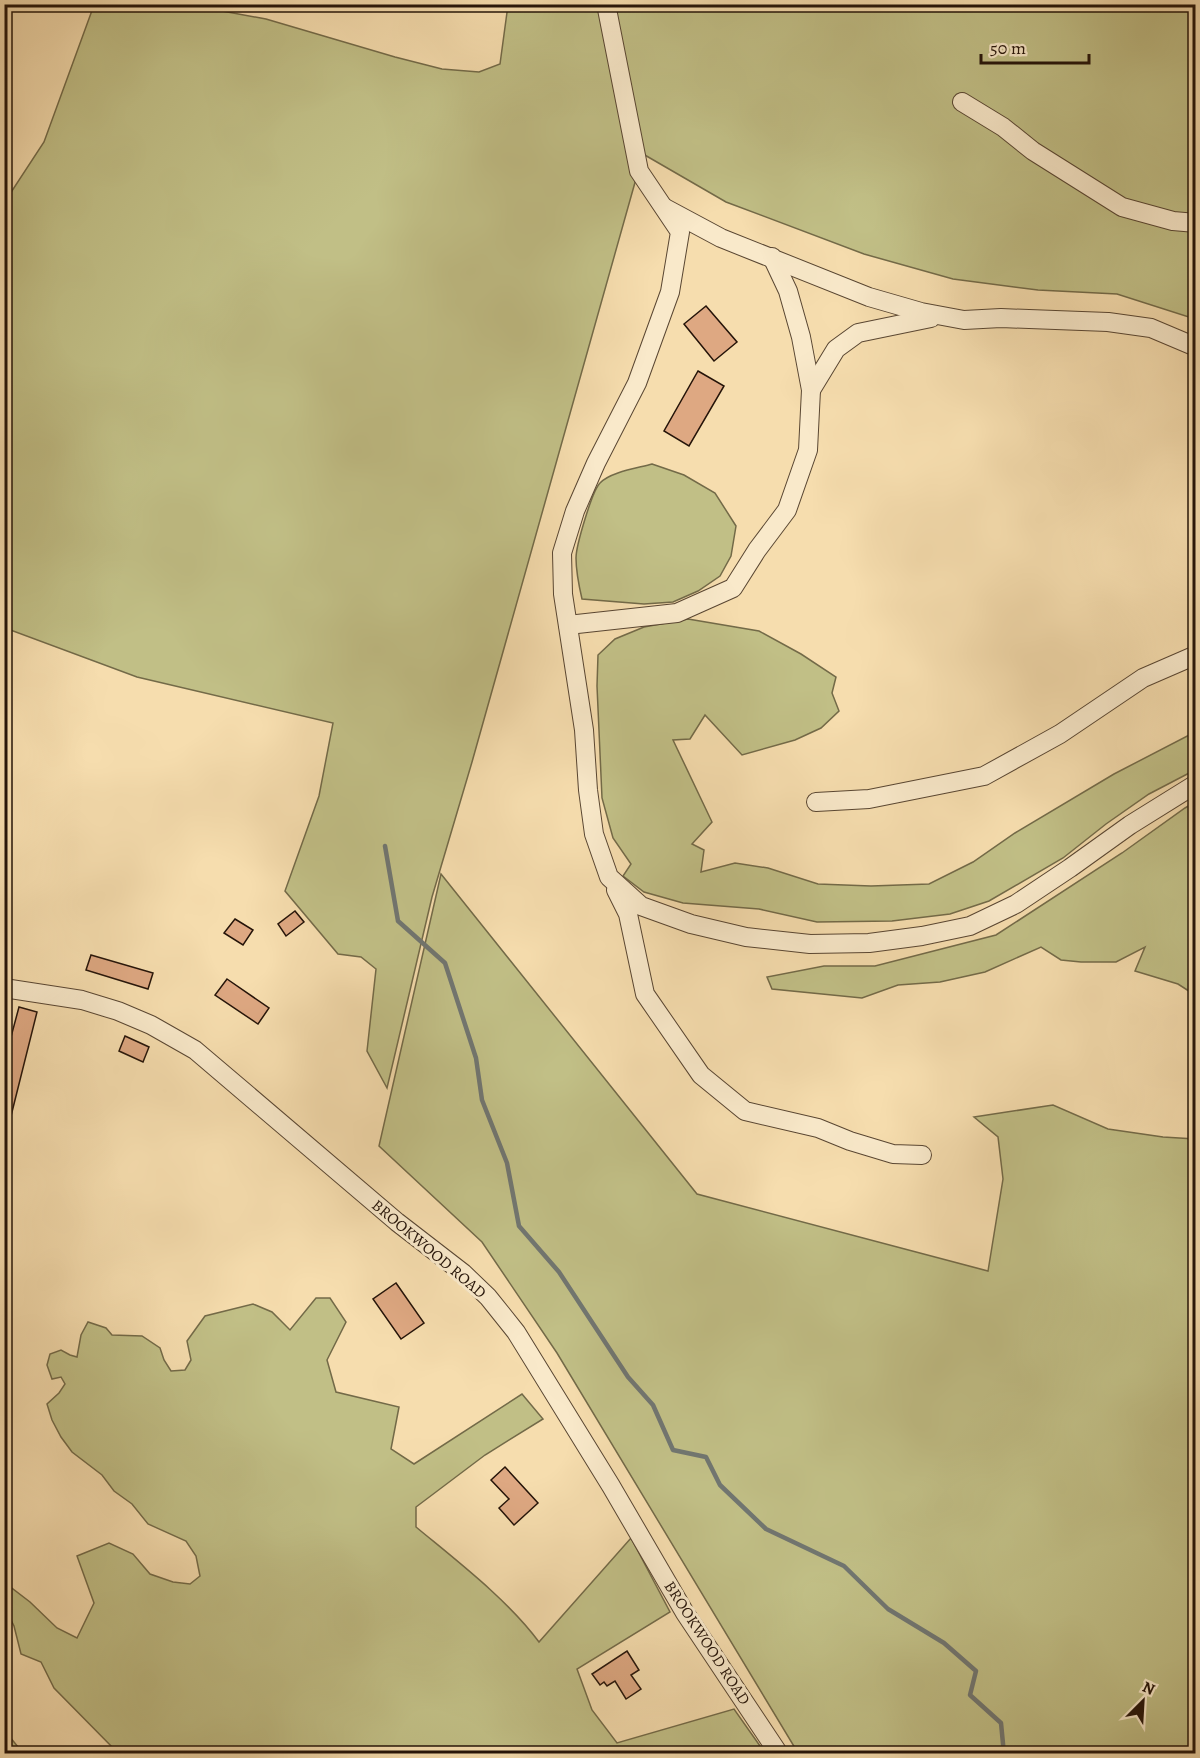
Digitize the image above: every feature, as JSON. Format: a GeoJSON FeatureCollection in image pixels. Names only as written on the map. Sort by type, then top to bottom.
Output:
{"type":"FeatureCollection","features":[{"type":"Feature","properties":{"kind":"street"},"geometry":{"type":"LineString","coordinates":[[606,4],[639,171],[680,232],[670,292],[636,383],[575,511],[562,553],[563,594],[584,730],[594,834],[609,877],[628,914],[645,994],[701,1075],[745,1111],[818,1128],[850,1141],[893,1154],[922,1155]]}},
{"type":"Feature","properties":{"kind":"street"},"geometry":{"type":"LineString","coordinates":[[962,102],[1003,127],[1033,152],[1122,207],[1173,222],[1196,223]]}},
{"type":"Feature","properties":{"kind":"street"},"geometry":{"type":"LineString","coordinates":[[663,207],[722,238],[869,297],[921,312],[964,320],[1001,318],[1108,322],[1151,328],[1196,347]]}},
{"type":"Feature","properties":{"kind":"street"},"geometry":{"type":"LineString","coordinates":[[568,625],[676,613],[733,588],[757,550],[787,510],[808,450],[811,390],[801,337],[788,291],[772,257]]}},
{"type":"Feature","properties":{"kind":"street"},"geometry":{"type":"LineString","coordinates":[[811,390],[836,349],[858,333],[942,316]]}},
{"type":"Feature","properties":{"kind":"street"},"geometry":{"type":"LineString","coordinates":[[816,802],[869,799],[984,776],[1060,734],[1143,678],[1196,655]]}},
{"type":"Feature","properties":{"kind":"street"},"geometry":{"type":"LineString","coordinates":[[609,877],[641,906],[692,924],[746,937],[810,944],[868,944],[922,936],[970,926],[1016,904],[1130,825],[1196,784]]}},
{"type":"Feature","properties":{"kind":"street","name":"BROOKWOOD ROAD"},"geometry":{"type":"LineString","coordinates":[[4,988],[82,1000],[118,1011],[151,1025],[195,1050],[397,1222],[463,1273],[488,1297],[516,1332],[612,1486],[685,1613],[779,1754]]}},
{"type":"Feature","properties":{"kind":"shaded area"},"geometry":{"type":"Polygon","coordinates":[[[184,4],[266,19],[442,69],[479,72],[500,64],[508,5],[1195,5],[1195,319],[1117,294],[1038,290],[953,279],[864,254],[726,202],[643,154],[432,897],[387,1088],[367,1051],[376,969],[361,957],[338,954],[285,891],[319,796],[333,723],[137,677],[5,628],[4,203],[44,142],[94,5],[184,4]]]}},
{"type":"Feature","properties":{"kind":"shaded area"},"geometry":{"type":"Polygon","coordinates":[[[652,464],[684,475],[715,493],[736,526],[731,556],[720,576],[698,591],[673,602],[644,604],[582,599],[576,558],[585,519],[597,488],[610,476],[652,464]]]}},
{"type":"Feature","properties":{"kind":"shaded area"},"geometry":{"type":"Polygon","coordinates":[[[688,619],[759,631],[801,654],[836,677],[832,693],[839,711],[821,728],[795,740],[742,755],[705,715],[690,739],[673,740],[712,822],[692,844],[704,850],[701,872],[735,863],[768,868],[818,884],[871,886],[929,884],[973,862],[1015,833],[1114,774],[1195,732],[1195,770],[1149,794],[1063,858],[989,901],[950,914],[892,921],[817,922],[759,909],[683,903],[644,892],[623,876],[631,864],[613,838],[602,798],[597,686],[598,655],[615,639],[644,627],[688,619]]]}},
{"type":"Feature","properties":{"kind":"shaded area"},"geometry":{"type":"Polygon","coordinates":[[[1195,802],[1195,995],[1178,984],[1135,971],[1145,947],[1116,962],[1081,962],[1061,960],[1041,947],[985,972],[940,982],[898,985],[862,998],[772,989],[767,977],[824,966],[875,966],[996,935],[1122,853],[1195,802]]]}},
{"type":"Feature","properties":{"kind":"shaded area"},"geometry":{"type":"Polygon","coordinates":[[[441,874],[697,1194],[988,1271],[1003,1179],[998,1137],[974,1117],[1053,1105],[1108,1129],[1195,1139],[1195,1753],[798,1753],[557,1353],[482,1242],[379,1146],[441,874]]]}},
{"type":"Feature","properties":{"kind":"shaded area"},"geometry":{"type":"Polygon","coordinates":[[[316,1298],[330,1298],[346,1322],[327,1360],[336,1392],[399,1407],[391,1449],[414,1464],[522,1394],[543,1419],[485,1455],[416,1507],[416,1527],[497,1596],[539,1642],[631,1538],[670,1612],[577,1669],[592,1710],[617,1743],[734,1709],[765,1753],[118,1753],[54,1688],[41,1662],[21,1654],[14,1626],[5,1608],[4,1589],[9,1586],[57,1628],[77,1638],[94,1603],[77,1556],[109,1543],[133,1554],[150,1574],[173,1582],[190,1584],[200,1576],[196,1556],[186,1541],[148,1524],[132,1504],[114,1491],[102,1475],[72,1452],[61,1437],[47,1404],[65,1384],[61,1377],[52,1379],[47,1365],[50,1354],[61,1350],[77,1357],[81,1335],[88,1322],[106,1328],[112,1335],[142,1336],[160,1348],[171,1371],[185,1370],[191,1360],[187,1341],[205,1316],[253,1304],[272,1312],[290,1330],[316,1298]]]}},
{"type":"Feature","properties":{"kind":"shaded area"},"geometry":{"type":"Polygon","coordinates":[[[5,1731],[23,1753],[5,1753],[5,1731]]]}},
{"type":"Feature","properties":{"kind":"building"},"geometry":{"type":"Polygon","coordinates":[[[706,306],[737,342],[714,361],[684,324],[706,306]]]}},
{"type":"Feature","properties":{"kind":"building"},"geometry":{"type":"Polygon","coordinates":[[[698,371],[724,386],[689,446],[664,431],[698,371]]]}},
{"type":"Feature","properties":{"kind":"building"},"geometry":{"type":"Polygon","coordinates":[[[295,911],[304,922],[286,936],[278,924],[295,911]]]}},
{"type":"Feature","properties":{"kind":"building"},"geometry":{"type":"Polygon","coordinates":[[[235,919],[253,930],[243,945],[224,933],[235,919]]]}},
{"type":"Feature","properties":{"kind":"building"},"geometry":{"type":"Polygon","coordinates":[[[91,955],[153,973],[148,989],[86,970],[91,955]]]}},
{"type":"Feature","properties":{"kind":"building"},"geometry":{"type":"Polygon","coordinates":[[[227,979],[269,1008],[258,1024],[215,995],[227,979]]]}},
{"type":"Feature","properties":{"kind":"building"},"geometry":{"type":"Polygon","coordinates":[[[19,1007],[37,1012],[9,1124],[4,1124],[4,1063],[19,1007]]]}},
{"type":"Feature","properties":{"kind":"building"},"geometry":{"type":"Polygon","coordinates":[[[125,1036],[149,1047],[143,1062],[119,1051],[125,1036]]]}},
{"type":"Feature","properties":{"kind":"building"},"geometry":{"type":"Polygon","coordinates":[[[396,1283],[424,1323],[401,1339],[373,1299],[396,1283]]]}},
{"type":"Feature","properties":{"kind":"building"},"geometry":{"type":"Polygon","coordinates":[[[505,1467],[538,1503],[514,1525],[499,1508],[509,1499],[491,1480],[505,1467]]]}},
{"type":"Feature","properties":{"kind":"building"},"geometry":{"type":"Polygon","coordinates":[[[627,1651],[639,1670],[631,1675],[641,1689],[626,1699],[615,1681],[607,1686],[604,1682],[600,1685],[592,1674],[627,1651]]]}},
{"type":"Feature","properties":{"kind":"waterway"},"geometry":{"type":"LineString","coordinates":[[385,846],[398,921],[445,963],[476,1058],[482,1100],[507,1163],[519,1226],[559,1272],[628,1377],[653,1405],[673,1450],[706,1457],[720,1485],[766,1529],[844,1566],[888,1609],[944,1643],[976,1671],[970,1695],[1001,1723],[1004,1754]]}}]}
